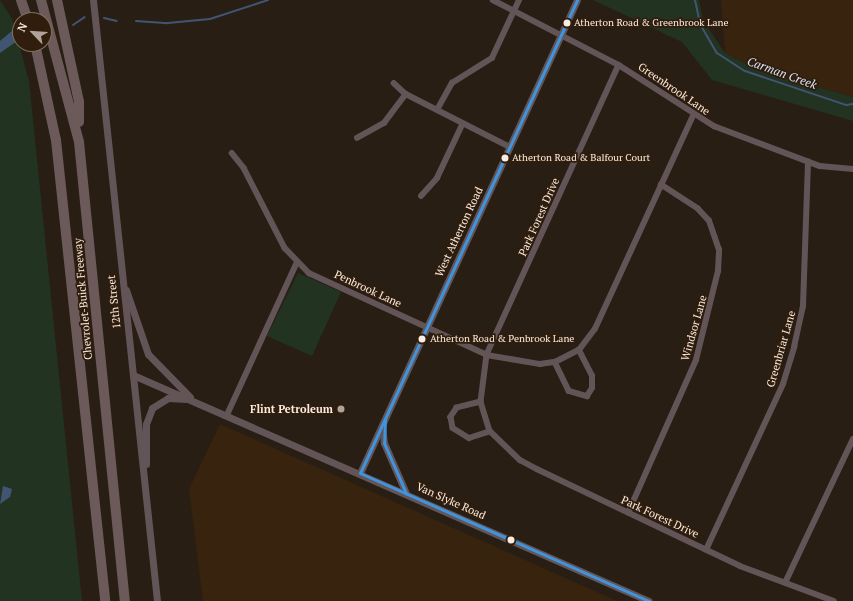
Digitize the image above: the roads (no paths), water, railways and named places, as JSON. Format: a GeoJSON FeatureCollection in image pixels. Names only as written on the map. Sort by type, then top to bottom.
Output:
{"type":"FeatureCollection","features":[{"type":"Feature","properties":{"kind":"highway"},"geometry":{"type":"LineString","coordinates":[[21,0],[25,12]]}},
{"type":"Feature","properties":{"kind":"highway","name":"Chevrolet-Buick Freeway"},"geometry":{"type":"LineString","coordinates":[[41,0],[78,142],[125,601]]}},
{"type":"Feature","properties":{"kind":"highway"},"geometry":{"type":"LineString","coordinates":[[57,0],[79,102],[78,142]]}},
{"type":"Feature","properties":{"kind":"highway","name":"Chevrolet-Buick Freeway"},"geometry":{"type":"LineString","coordinates":[[37,52],[56,140],[105,601]]}},
{"type":"Feature","properties":{"kind":"street","name":"12th Street"},"geometry":{"type":"LineString","coordinates":[[93,0],[157,601]]}},
{"type":"Feature","properties":{"kind":"street","name":"Greenbrook Lane"},"geometry":{"type":"LineString","coordinates":[[493,0],[619,65],[693,116],[808,162],[853,170]]}},
{"type":"Feature","properties":{"kind":"street"},"geometry":{"type":"LineString","coordinates":[[437,110],[452,83],[492,58],[519,0]]}},
{"type":"Feature","properties":{"kind":"street","name":"West Atherton Road"},"geometry":{"type":"LineString","coordinates":[[360,473],[577,0]]}},
{"type":"Feature","properties":{"kind":"street","name":"Park Forest Drive"},"geometry":{"type":"LineString","coordinates":[[619,65],[487,355],[481,402],[490,431],[520,460],[706,550],[834,601]]}},
{"type":"Feature","properties":{"kind":"street"},"geometry":{"type":"LineString","coordinates":[[394,83],[406,94],[462,125],[510,147]]}},
{"type":"Feature","properties":{"kind":"street"},"geometry":{"type":"LineString","coordinates":[[357,138],[384,123],[406,94]]}},
{"type":"Feature","properties":{"kind":"street","name":"Penbrook Lane"},"geometry":{"type":"LineString","coordinates":[[232,153],[244,168],[285,248],[297,262],[310,273],[487,355],[522,362],[555,362],[579,350],[595,329],[693,116]]}},
{"type":"Feature","properties":{"kind":"street"},"geometry":{"type":"LineString","coordinates":[[421,196],[437,178],[462,125]]}},
{"type":"Feature","properties":{"kind":"street","name":"Greenbriar Lane"},"geometry":{"type":"LineString","coordinates":[[706,550],[783,384],[794,347],[803,306],[808,162]]}},
{"type":"Feature","properties":{"kind":"street","name":"Windsor Lane"},"geometry":{"type":"LineString","coordinates":[[628,513],[696,360],[718,271],[719,250],[709,221],[698,209],[661,185]]}},
{"type":"Feature","properties":{"kind":"street"},"geometry":{"type":"LineString","coordinates":[[227,415],[297,262]]}},
{"type":"Feature","properties":{"kind":"street"},"geometry":{"type":"LineString","coordinates":[[123,282],[148,354],[193,400]]}},
{"type":"Feature","properties":{"kind":"street"},"geometry":{"type":"LineString","coordinates":[[555,362],[569,391],[587,396],[592,388],[592,376],[579,350]]}},
{"type":"Feature","properties":{"kind":"street","name":"Van Slyke Road"},"geometry":{"type":"LineString","coordinates":[[133,374],[649,601]]}},
{"type":"Feature","properties":{"kind":"street"},"geometry":{"type":"LineString","coordinates":[[146,504],[148,416],[164,399],[193,400]]}},
{"type":"Feature","properties":{"kind":"street"},"geometry":{"type":"LineString","coordinates":[[481,402],[458,408],[451,417],[453,428],[469,438],[490,431]]}},
{"type":"Feature","properties":{"kind":"street"},"geometry":{"type":"LineString","coordinates":[[382,426],[384,443],[406,493]]}},
{"type":"Feature","properties":{"kind":"street"},"geometry":{"type":"LineString","coordinates":[[786,583],[853,439]]}},
{"type":"Feature","properties":{"kind":"water"},"geometry":{"type":"Polygon","coordinates":[[[12,31],[12,45],[0,53],[0,41],[12,31]]]}},
{"type":"Feature","properties":{"kind":"water"},"geometry":{"type":"Polygon","coordinates":[[[3,486],[12,489],[10,497],[0,504],[3,486]]]}},
{"type":"Feature","properties":{"kind":"waterway","name":"Carman Creek"},"geometry":{"type":"LineString","coordinates":[[136,21],[168,23],[210,19],[268,0]]}},
{"type":"Feature","properties":{"kind":"waterway","name":"Carman Creek"},"geometry":{"type":"LineString","coordinates":[[695,0],[700,24],[717,53],[745,71],[846,105],[853,104]]}},
{"type":"Feature","properties":{"kind":"waterway","name":"Carman Creek"},"geometry":{"type":"LineString","coordinates":[[73,25],[85,17]]}},
{"type":"Feature","properties":{"kind":"waterway","name":"Carman Creek"},"geometry":{"type":"LineString","coordinates":[[104,18],[117,21]]}},
{"type":"Feature","properties":{"kind":"place","name":"Atherton Road & Greenbrook Lane"},"geometry":{"type":"Point","coordinates":[567,23]}},
{"type":"Feature","properties":{"kind":"place","name":"Atherton Road & Balfour Court"},"geometry":{"type":"Point","coordinates":[505,158]}},
{"type":"Feature","properties":{"kind":"place","name":"Atherton Road & Penbrook Lane"},"geometry":{"type":"Point","coordinates":[422,339]}},
{"type":"Feature","properties":{"kind":"place","name":"Flint Petroleum"},"geometry":{"type":"Point","coordinates":[341,409]}}]}
